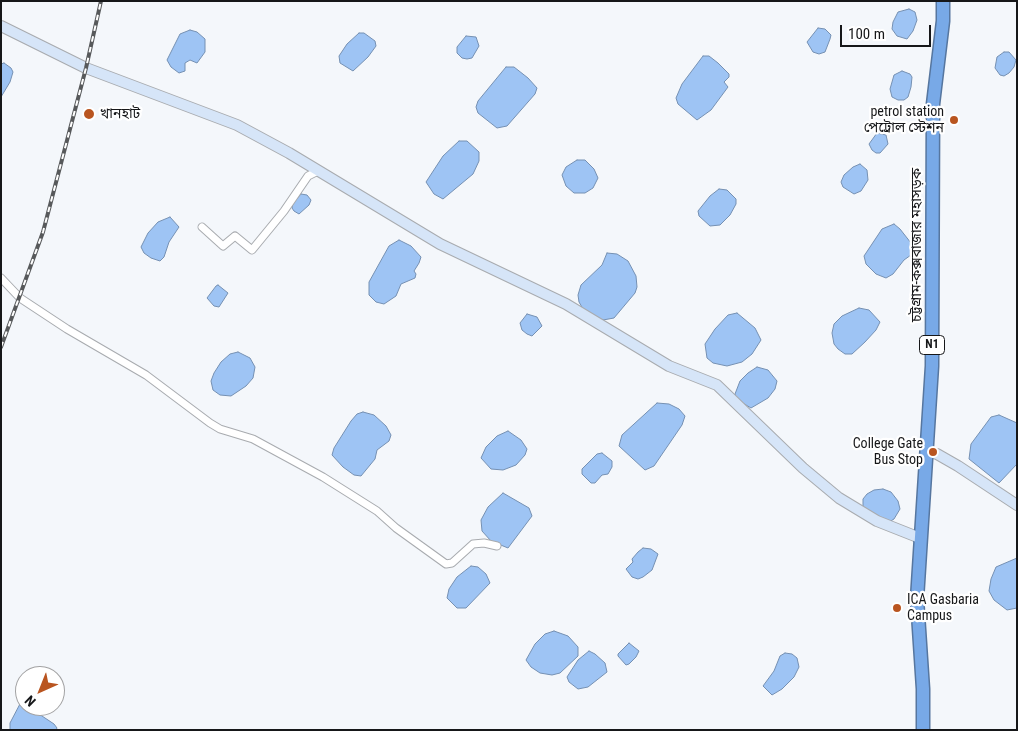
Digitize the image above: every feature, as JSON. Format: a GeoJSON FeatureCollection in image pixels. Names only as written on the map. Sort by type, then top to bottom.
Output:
{"type":"FeatureCollection","features":[{"type":"Feature","properties":{"kind":"highway","name":"চট্টগ্রাম-কক্সবাজার মহাসড়ক"},"geometry":{"type":"LineString","coordinates":[[923,730],[923,689],[917,599],[932,366],[933,104],[943,21],[943,1]]}},
{"type":"Feature","properties":{"kind":"street"},"geometry":{"type":"LineString","coordinates":[[1,26],[86,68],[237,125],[290,152],[318,171],[440,244],[566,304],[669,366],[716,385],[802,468],[839,498],[877,521],[920,538]]}},
{"type":"Feature","properties":{"kind":"street"},"geometry":{"type":"LineString","coordinates":[[202,227],[223,246],[234,236],[252,250],[284,211],[308,176],[318,171]]}},
{"type":"Feature","properties":{"kind":"street"},"geometry":{"type":"LineString","coordinates":[[1,278],[20,298],[67,329],[146,375],[210,423],[220,429],[253,439],[323,477],[377,511],[396,528],[446,564],[452,563],[472,544],[484,543],[497,546]]}},
{"type":"Feature","properties":{"kind":"street"},"geometry":{"type":"LineString","coordinates":[[926,451],[937,454],[958,466],[1017,505]]}},
{"type":"Feature","properties":{"kind":"water"},"geometry":{"type":"Polygon","coordinates":[[[909,9],[915,12],[917,20],[913,31],[907,39],[897,36],[892,29],[898,12],[909,9]]]}},
{"type":"Feature","properties":{"kind":"water"},"geometry":{"type":"Polygon","coordinates":[[[818,28],[825,29],[831,35],[825,52],[819,54],[813,52],[807,42],[818,28]]]}},
{"type":"Feature","properties":{"kind":"water"},"geometry":{"type":"Polygon","coordinates":[[[190,30],[197,32],[205,39],[205,52],[197,63],[190,60],[185,63],[185,71],[179,73],[171,67],[167,60],[180,34],[190,30]]]}},
{"type":"Feature","properties":{"kind":"water"},"geometry":{"type":"Polygon","coordinates":[[[359,33],[364,33],[375,41],[376,46],[368,57],[353,71],[340,63],[339,56],[347,44],[359,33]]]}},
{"type":"Feature","properties":{"kind":"water"},"geometry":{"type":"Polygon","coordinates":[[[466,36],[476,37],[479,46],[472,58],[467,59],[462,58],[457,53],[457,47],[466,36]]]}},
{"type":"Feature","properties":{"kind":"water"},"geometry":{"type":"Polygon","coordinates":[[[1004,52],[1009,52],[1016,60],[1014,67],[1004,76],[1000,75],[995,68],[997,57],[1004,52]]]}},
{"type":"Feature","properties":{"kind":"water"},"geometry":{"type":"Polygon","coordinates":[[[703,56],[709,56],[718,63],[729,74],[729,77],[724,82],[728,87],[711,110],[697,120],[678,104],[676,98],[682,84],[703,56]]]}},
{"type":"Feature","properties":{"kind":"water"},"geometry":{"type":"Polygon","coordinates":[[[4,63],[13,72],[10,82],[1,97],[1,64],[4,63]]]}},
{"type":"Feature","properties":{"kind":"water"},"geometry":{"type":"Polygon","coordinates":[[[506,67],[514,67],[537,88],[535,94],[507,126],[497,128],[478,113],[476,107],[478,101],[506,67]]]}},
{"type":"Feature","properties":{"kind":"water"},"geometry":{"type":"Polygon","coordinates":[[[902,71],[910,74],[912,77],[911,87],[908,97],[904,100],[898,100],[892,97],[890,89],[894,75],[902,71]]]}},
{"type":"Feature","properties":{"kind":"water"},"geometry":{"type":"Polygon","coordinates":[[[877,133],[886,135],[888,144],[880,153],[872,150],[869,144],[877,133]]]}},
{"type":"Feature","properties":{"kind":"water"},"geometry":{"type":"Polygon","coordinates":[[[459,141],[467,141],[479,152],[479,161],[473,174],[443,199],[434,194],[426,182],[443,156],[459,141]]]}},
{"type":"Feature","properties":{"kind":"water"},"geometry":{"type":"Polygon","coordinates":[[[577,160],[585,160],[594,169],[598,178],[593,188],[585,193],[574,193],[566,186],[562,175],[566,167],[577,160]]]}},
{"type":"Feature","properties":{"kind":"water"},"geometry":{"type":"Polygon","coordinates":[[[860,164],[867,170],[868,180],[861,191],[854,194],[843,187],[841,182],[844,175],[860,164]]]}},
{"type":"Feature","properties":{"kind":"water"},"geometry":{"type":"Polygon","coordinates":[[[719,189],[727,190],[736,199],[736,204],[730,215],[720,225],[710,226],[699,216],[698,211],[710,196],[719,189]]]}},
{"type":"Feature","properties":{"kind":"water"},"geometry":{"type":"Polygon","coordinates":[[[301,194],[307,195],[311,200],[309,205],[299,214],[292,208],[293,203],[301,194]]]}},
{"type":"Feature","properties":{"kind":"water"},"geometry":{"type":"Polygon","coordinates":[[[170,217],[179,227],[169,242],[164,257],[160,261],[151,258],[144,253],[141,247],[148,233],[158,222],[170,217]]]}},
{"type":"Feature","properties":{"kind":"water"},"geometry":{"type":"Polygon","coordinates":[[[894,224],[911,243],[913,251],[893,274],[886,278],[876,274],[866,264],[864,256],[882,229],[894,224]]]}},
{"type":"Feature","properties":{"kind":"water"},"geometry":{"type":"Polygon","coordinates":[[[399,240],[411,246],[421,257],[414,271],[416,274],[415,278],[401,284],[396,296],[384,304],[376,302],[369,295],[369,282],[389,246],[399,240]]]}},
{"type":"Feature","properties":{"kind":"water"},"geometry":{"type":"Polygon","coordinates":[[[607,253],[617,254],[628,261],[636,276],[637,287],[635,293],[614,318],[603,320],[592,316],[583,309],[578,295],[581,285],[602,265],[607,253]]]}},
{"type":"Feature","properties":{"kind":"water"},"geometry":{"type":"Polygon","coordinates":[[[218,285],[228,293],[219,307],[214,306],[207,298],[218,285]]]}},
{"type":"Feature","properties":{"kind":"water"},"geometry":{"type":"Polygon","coordinates":[[[859,308],[869,310],[880,322],[876,330],[852,354],[845,354],[834,344],[832,333],[834,324],[842,316],[859,308]]]}},
{"type":"Feature","properties":{"kind":"water"},"geometry":{"type":"Polygon","coordinates":[[[737,313],[755,328],[761,340],[752,354],[742,362],[727,366],[713,363],[707,358],[705,344],[728,315],[737,313]]]}},
{"type":"Feature","properties":{"kind":"water"},"geometry":{"type":"Polygon","coordinates":[[[527,314],[537,317],[542,326],[532,336],[522,330],[520,323],[527,314]]]}},
{"type":"Feature","properties":{"kind":"water"},"geometry":{"type":"Polygon","coordinates":[[[238,352],[250,358],[255,367],[253,378],[246,386],[231,396],[220,395],[213,390],[211,381],[214,373],[221,362],[230,354],[238,352]]]}},
{"type":"Feature","properties":{"kind":"water"},"geometry":{"type":"Polygon","coordinates":[[[757,367],[768,370],[777,381],[775,389],[768,398],[751,408],[736,399],[735,394],[740,381],[757,367]]]}},
{"type":"Feature","properties":{"kind":"water"},"geometry":{"type":"Polygon","coordinates":[[[657,403],[669,404],[679,409],[685,416],[682,425],[654,466],[645,470],[619,446],[622,435],[657,403]]]}},
{"type":"Feature","properties":{"kind":"water"},"geometry":{"type":"Polygon","coordinates":[[[363,412],[374,415],[386,426],[391,435],[389,441],[377,450],[375,459],[361,476],[354,475],[332,455],[334,448],[351,421],[357,414],[363,412]]]}},
{"type":"Feature","properties":{"kind":"water"},"geometry":{"type":"Polygon","coordinates":[[[999,415],[1017,423],[1017,464],[999,483],[969,459],[971,444],[991,417],[999,415]]]}},
{"type":"Feature","properties":{"kind":"water"},"geometry":{"type":"Polygon","coordinates":[[[508,431],[521,440],[527,449],[525,455],[516,465],[503,470],[491,469],[481,458],[486,447],[497,436],[508,431]]]}},
{"type":"Feature","properties":{"kind":"water"},"geometry":{"type":"Polygon","coordinates":[[[602,453],[612,461],[612,467],[608,474],[602,475],[595,483],[591,483],[582,474],[582,469],[597,454],[602,453]]]}},
{"type":"Feature","properties":{"kind":"water"},"geometry":{"type":"Polygon","coordinates":[[[883,489],[891,492],[898,501],[900,509],[894,519],[889,522],[865,510],[863,506],[863,499],[867,494],[874,490],[883,489]]]}},
{"type":"Feature","properties":{"kind":"water"},"geometry":{"type":"Polygon","coordinates":[[[503,493],[529,508],[532,516],[508,548],[491,541],[482,531],[481,520],[488,507],[503,493]]]}},
{"type":"Feature","properties":{"kind":"water"},"geometry":{"type":"Polygon","coordinates":[[[643,548],[651,549],[658,554],[652,570],[638,579],[632,577],[626,569],[633,562],[632,559],[643,548]]]}},
{"type":"Feature","properties":{"kind":"water"},"geometry":{"type":"Polygon","coordinates":[[[1017,558],[1017,608],[1007,610],[994,600],[989,591],[991,579],[996,567],[1017,558]]]}},
{"type":"Feature","properties":{"kind":"water"},"geometry":{"type":"Polygon","coordinates":[[[471,566],[478,567],[486,574],[490,583],[466,608],[457,608],[447,598],[449,589],[457,577],[471,566]]]}},
{"type":"Feature","properties":{"kind":"water"},"geometry":{"type":"Polygon","coordinates":[[[554,631],[568,636],[578,647],[578,656],[560,673],[552,675],[540,673],[531,667],[526,660],[535,644],[545,634],[554,631]]]}},
{"type":"Feature","properties":{"kind":"water"},"geometry":{"type":"Polygon","coordinates":[[[629,643],[639,651],[636,657],[626,665],[618,654],[629,643]]]}},
{"type":"Feature","properties":{"kind":"water"},"geometry":{"type":"Polygon","coordinates":[[[589,651],[605,663],[607,672],[588,687],[578,689],[569,682],[567,677],[578,660],[589,651]]]}},
{"type":"Feature","properties":{"kind":"water"},"geometry":{"type":"Polygon","coordinates":[[[785,653],[792,654],[797,658],[799,667],[794,677],[782,689],[772,695],[763,686],[774,671],[780,656],[785,653]]]}},
{"type":"Feature","properties":{"kind":"water"},"geometry":{"type":"Polygon","coordinates":[[[15,713],[15,716],[42,716],[57,728],[56,730],[10,730],[10,723],[15,713]]]}},
{"type":"Feature","properties":{"kind":"railway"},"geometry":{"type":"LineString","coordinates":[[1,347],[43,232],[86,68],[101,1]]}},
{"type":"Feature","properties":{"kind":"place","name":"খানহাট"},"geometry":{"type":"Point","coordinates":[89,114]}},
{"type":"Feature","properties":{"kind":"place","name":"petrol station পেট্রোল স্টেশন"},"geometry":{"type":"Point","coordinates":[954,120]}},
{"type":"Feature","properties":{"kind":"place","name":"College Gate Bus Stop"},"geometry":{"type":"Point","coordinates":[933,452]}},
{"type":"Feature","properties":{"kind":"place","name":"ICA Gasbaria Campus"},"geometry":{"type":"Point","coordinates":[897,608]}}]}
